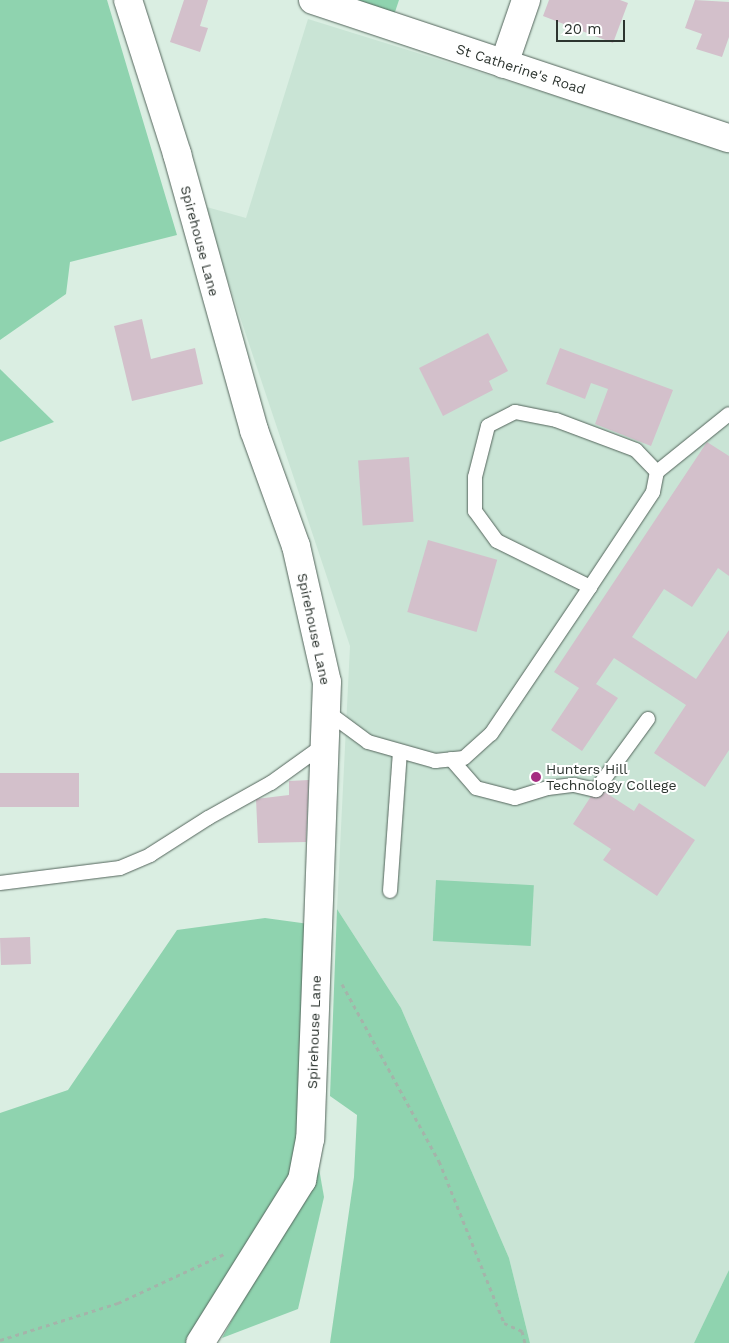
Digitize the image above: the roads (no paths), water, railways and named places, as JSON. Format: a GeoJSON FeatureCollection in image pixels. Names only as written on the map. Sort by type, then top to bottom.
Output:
{"type":"FeatureCollection","features":[{"type":"Feature","properties":{"kind":"street","name":"Spirehouse Lane"},"geometry":{"type":"LineString","coordinates":[[128,0],[177,154],[254,430],[296,546],[327,682],[310,1139],[302,1180],[200,1343]]}},
{"type":"Feature","properties":{"kind":"street","name":"St Catherine's Road"},"geometry":{"type":"LineString","coordinates":[[313,0],[729,138]]}},
{"type":"Feature","properties":{"kind":"street"},"geometry":{"type":"LineString","coordinates":[[504,64],[526,0]]}},
{"type":"Feature","properties":{"kind":"lane"},"geometry":{"type":"LineString","coordinates":[[590,587],[497,541],[475,511],[475,476],[488,426],[515,412],[556,420],[636,450],[657,472]]}},
{"type":"Feature","properties":{"kind":"lane"},"geometry":{"type":"LineString","coordinates":[[326,711],[368,742],[435,761],[464,758],[492,734],[653,492],[657,472],[729,414]]}},
{"type":"Feature","properties":{"kind":"lane"},"geometry":{"type":"LineString","coordinates":[[452,759],[476,788],[515,798],[548,788],[574,785],[596,790],[648,719]]}},
{"type":"Feature","properties":{"kind":"lane"},"geometry":{"type":"LineString","coordinates":[[0,883],[120,868],[150,855],[208,818],[270,783],[326,743]]}},
{"type":"Feature","properties":{"kind":"lane"},"geometry":{"type":"LineString","coordinates":[[390,891],[400,752]]}},
{"type":"Feature","properties":{"kind":"place","name":"Hunters Hill Technology College"},"geometry":{"type":"Point","coordinates":[536,777]}}]}
